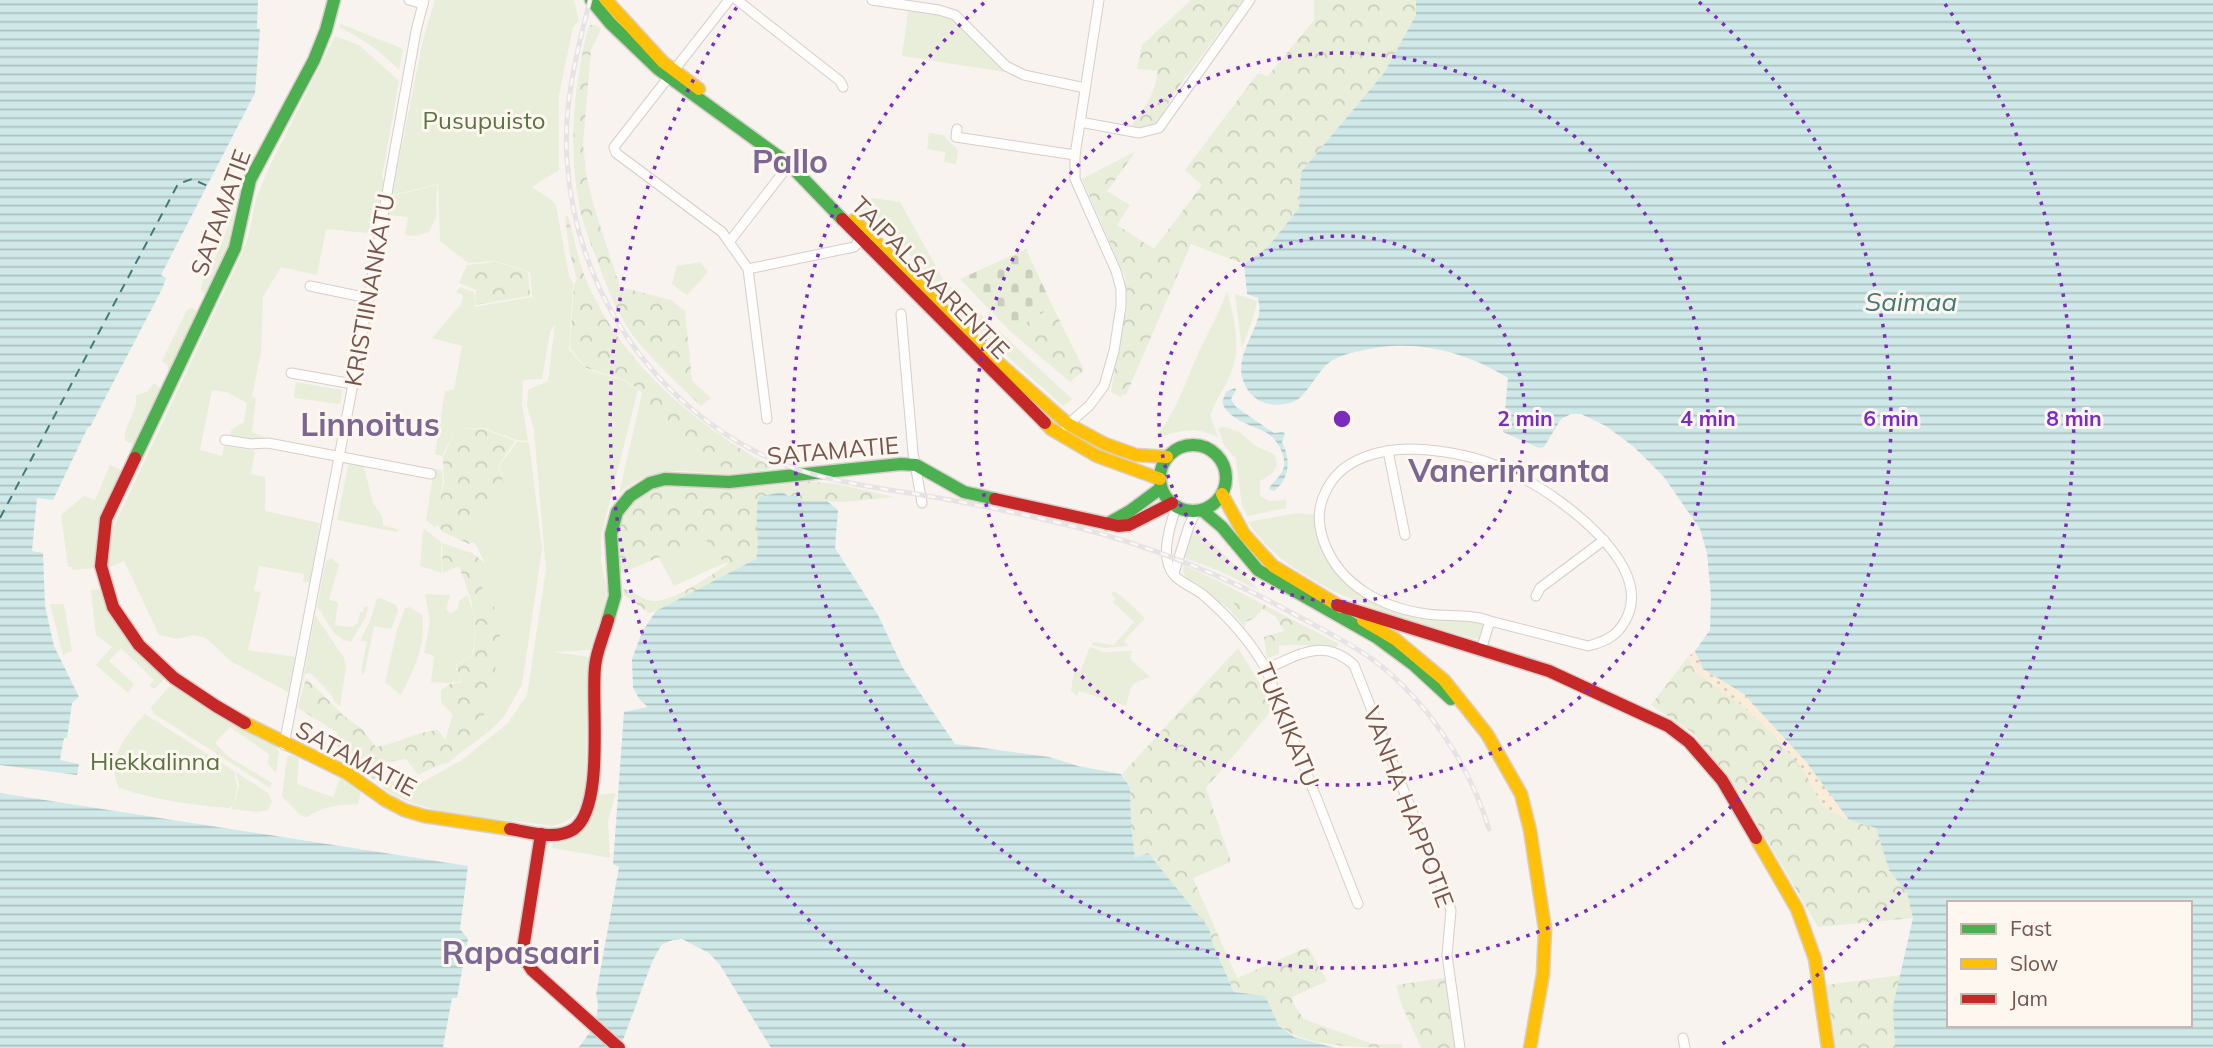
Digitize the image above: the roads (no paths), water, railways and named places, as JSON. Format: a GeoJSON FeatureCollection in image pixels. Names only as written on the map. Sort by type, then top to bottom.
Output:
{"type":"FeatureCollection","features":[{"type":"Feature","properties":{"kind":"street","name":"SATAMATIE"},"geometry":{"type":"LineString","coordinates":[[334,0],[314,60],[250,180],[235,248],[106,519],[99,552],[103,585],[125,626],[150,656],[204,699],[284,745],[342,771],[383,799],[408,811],[424,816],[555,835],[575,828],[582,821],[591,803],[595,665],[615,596],[611,534],[617,512],[630,496],[650,483],[665,479],[729,482],[887,464],[916,465],[964,492],[1106,524],[1129,525],[1174,505]]}},
{"type":"Feature","properties":{"kind":"street"},"geometry":{"type":"LineString","coordinates":[[409,0],[423,2]]}},
{"type":"Feature","properties":{"kind":"street","name":"TAIPALSAARENTIE"},"geometry":{"type":"LineString","coordinates":[[591,0],[617,30],[670,73],[791,162],[977,344],[1068,424],[1105,444],[1136,455],[1167,457]]}},
{"type":"Feature","properties":{"kind":"street","name":"TAIPALSAARENTIE"},"geometry":{"type":"LineString","coordinates":[[606,0],[670,73]]}},
{"type":"Feature","properties":{"kind":"street"},"geometry":{"type":"LineString","coordinates":[[729,0],[614,147],[616,153],[722,232],[748,269],[768,419]]}},
{"type":"Feature","properties":{"kind":"street"},"geometry":{"type":"LineString","coordinates":[[737,0],[840,81],[843,87]]}},
{"type":"Feature","properties":{"kind":"street"},"geometry":{"type":"LineString","coordinates":[[872,0],[939,10],[954,15],[1006,66],[1024,75],[1085,88]]}},
{"type":"Feature","properties":{"kind":"street"},"geometry":{"type":"LineString","coordinates":[[1056,433],[1094,400],[1104,386],[1114,351],[1121,306],[1121,289],[1116,271],[1075,179],[1075,155],[1099,0]]}},
{"type":"Feature","properties":{"kind":"street"},"geometry":{"type":"LineString","coordinates":[[1080,122],[1139,133],[1158,128],[1250,0]]}},
{"type":"Feature","properties":{"kind":"street","name":"KRISTIINANKATU"},"geometry":{"type":"LineString","coordinates":[[284,745],[423,2]]}},
{"type":"Feature","properties":{"kind":"street"},"geometry":{"type":"LineString","coordinates":[[957,129],[956,137],[1075,155]]}},
{"type":"Feature","properties":{"kind":"street"},"geometry":{"type":"LineString","coordinates":[[730,241],[791,162]]}},
{"type":"Feature","properties":{"kind":"street"},"geometry":{"type":"LineString","coordinates":[[748,269],[854,247],[864,236]]}},
{"type":"Feature","properties":{"kind":"street","name":"TAIPALSAARENTIE"},"geometry":{"type":"LineString","coordinates":[[864,236],[969,349],[1056,433],[1097,456],[1161,484]]}},
{"type":"Feature","properties":{"kind":"street"},"geometry":{"type":"LineString","coordinates":[[310,286],[368,298]]}},
{"type":"Feature","properties":{"kind":"street"},"geometry":{"type":"LineString","coordinates":[[901,314],[922,503]]}},
{"type":"Feature","properties":{"kind":"street"},"geometry":{"type":"LineString","coordinates":[[291,373],[353,384]]}},
{"type":"Feature","properties":{"kind":"street"},"geometry":{"type":"LineString","coordinates":[[225,440],[251,444],[268,443],[430,474]]}},
{"type":"Feature","properties":{"kind":"street"},"geometry":{"type":"LineString","coordinates":[[1196,445],[1215,454],[1225,473],[1225,483],[1217,500],[1199,510],[1178,558],[1174,575],[1166,554],[1174,505],[1161,484],[1160,471],[1167,457],[1185,446],[1196,445]]}},
{"type":"Feature","properties":{"kind":"street"},"geometry":{"type":"LineString","coordinates":[[1388,450],[1405,535]]}},
{"type":"Feature","properties":{"kind":"street"},"geometry":{"type":"LineString","coordinates":[[1388,450],[1432,450],[1466,456],[1520,476],[1568,506],[1613,551],[1631,591],[1631,608],[1616,635],[1604,642],[1588,646],[1476,616],[1429,614],[1400,608],[1373,598],[1352,584],[1325,545],[1318,521],[1322,498],[1332,480],[1349,464],[1388,450]]}},
{"type":"Feature","properties":{"kind":"street"},"geometry":{"type":"LineString","coordinates":[[1106,524],[1130,512],[1161,484]]}},
{"type":"Feature","properties":{"kind":"street"},"geometry":{"type":"LineString","coordinates":[[1222,494],[1244,534],[1273,566],[1395,639],[1444,680],[1488,734],[1521,794],[1530,830],[1545,929],[1543,974],[1530,1048]]}},
{"type":"Feature","properties":{"kind":"street"},"geometry":{"type":"LineString","coordinates":[[1174,505],[1199,510],[1222,527],[1258,570],[1376,637],[1446,693],[1463,711],[1502,764],[1530,830]]}},
{"type":"Feature","properties":{"kind":"street"},"geometry":{"type":"LineString","coordinates":[[1536,596],[1540,588],[1604,540]]}},
{"type":"Feature","properties":{"kind":"street","name":"TUKKIKATU"},"geometry":{"type":"LineString","coordinates":[[1174,575],[1199,592],[1239,628],[1255,649],[1266,669],[1358,905]]}},
{"type":"Feature","properties":{"kind":"street"},"geometry":{"type":"LineString","coordinates":[[1336,605],[1549,671],[1634,708],[1668,726],[1689,742],[1722,780],[1797,909],[1815,959],[1828,1048]]}},
{"type":"Feature","properties":{"kind":"street"},"geometry":{"type":"LineString","coordinates":[[1481,650],[1490,621]]}},
{"type":"Feature","properties":{"kind":"street"},"geometry":{"type":"LineString","coordinates":[[1376,637],[1417,637],[1447,641]]}},
{"type":"Feature","properties":{"kind":"street","name":"VANHA HAPPOTIE"},"geometry":{"type":"LineString","coordinates":[[1266,669],[1307,652],[1329,649],[1342,654],[1354,665],[1451,910],[1447,955],[1460,1048]]}},
{"type":"Feature","properties":{"kind":"street"},"geometry":{"type":"LineString","coordinates":[[541,834],[524,940],[524,960],[619,1048]]}},
{"type":"Feature","properties":{"kind":"water"},"geometry":{"type":"Polygon","coordinates":[[[0,0],[258,0],[257,28],[260,29],[255,93],[161,275],[166,278],[162,289],[88,427],[53,500],[37,498],[32,551],[43,553],[45,606],[54,646],[79,697],[72,703],[67,738],[64,738],[60,760],[79,764],[77,775],[0,765],[0,0]]]}},
{"type":"Feature","properties":{"kind":"water","name":"Saimaa"},"geometry":{"type":"Polygon","coordinates":[[[1416,0],[2213,0],[2213,1048],[1895,1048],[1893,1006],[1913,918],[1907,893],[1889,870],[1876,828],[1849,820],[1807,763],[1744,694],[1703,669],[1695,651],[1710,630],[1711,597],[1707,553],[1700,529],[1664,477],[1634,447],[1606,426],[1581,414],[1571,414],[1561,419],[1544,447],[1539,448],[1503,432],[1508,378],[1473,360],[1436,349],[1417,346],[1379,347],[1340,356],[1325,366],[1299,398],[1287,404],[1271,404],[1251,394],[1241,372],[1246,346],[1257,322],[1259,308],[1258,298],[1247,294],[1244,264],[1268,247],[1299,208],[1301,172],[1384,73],[1416,15],[1416,0]]]}},
{"type":"Feature","properties":{"kind":"water"},"geometry":{"type":"Polygon","coordinates":[[[1235,388],[1231,399],[1236,407],[1274,433],[1285,434],[1282,442],[1288,462],[1286,475],[1274,491],[1269,489],[1283,470],[1282,452],[1270,435],[1235,418],[1225,408],[1222,402],[1226,392],[1235,388]]]}},
{"type":"Feature","properties":{"kind":"water"},"geometry":{"type":"Polygon","coordinates":[[[782,492],[788,496],[797,496],[802,501],[827,501],[838,510],[835,548],[878,615],[903,668],[955,744],[1049,757],[1121,774],[1130,787],[1135,858],[1148,853],[1209,928],[1212,942],[1234,992],[1265,996],[1279,1026],[1294,1037],[1336,1048],[771,1048],[720,965],[709,953],[682,939],[662,944],[652,962],[620,1048],[578,1048],[590,1030],[598,1009],[596,995],[619,867],[613,864],[624,712],[648,707],[633,688],[632,659],[642,632],[656,611],[756,559],[759,497],[782,492]]]}},
{"type":"Feature","properties":{"kind":"water"},"geometry":{"type":"Polygon","coordinates":[[[0,793],[468,866],[460,929],[468,939],[457,998],[452,998],[443,1047],[448,1048],[0,1048],[0,793]]]}},
{"type":"Feature","properties":{"kind":"railway"},"geometry":{"type":"LineString","coordinates":[[590,0],[576,59],[567,119],[567,159],[574,211],[588,260],[609,307],[636,350],[669,388],[708,422],[751,449],[799,470],[857,484],[997,509],[1077,527],[1137,545],[1224,579],[1339,638],[1392,675],[1428,714],[1458,757],[1489,829]]}},
{"type":"Feature","properties":{"kind":"district","name":"Pallo"},"geometry":{"type":"Point","coordinates":[790,162]}},
{"type":"Feature","properties":{"kind":"district","name":"Linnoitus"},"geometry":{"type":"Point","coordinates":[370,425]}},
{"type":"Feature","properties":{"kind":"district","name":"Vanerinranta"},"geometry":{"type":"Point","coordinates":[1509,471]}},
{"type":"Feature","properties":{"kind":"district","name":"Rapasaari"},"geometry":{"type":"Point","coordinates":[521,953]}},
{"type":"Feature","properties":{"kind":"park label","name":"Pusupuisto"},"geometry":{"type":"Point","coordinates":[484,121]}},
{"type":"Feature","properties":{"kind":"park label","name":"Hiekkalinna"},"geometry":{"type":"Point","coordinates":[155,762]}}]}
